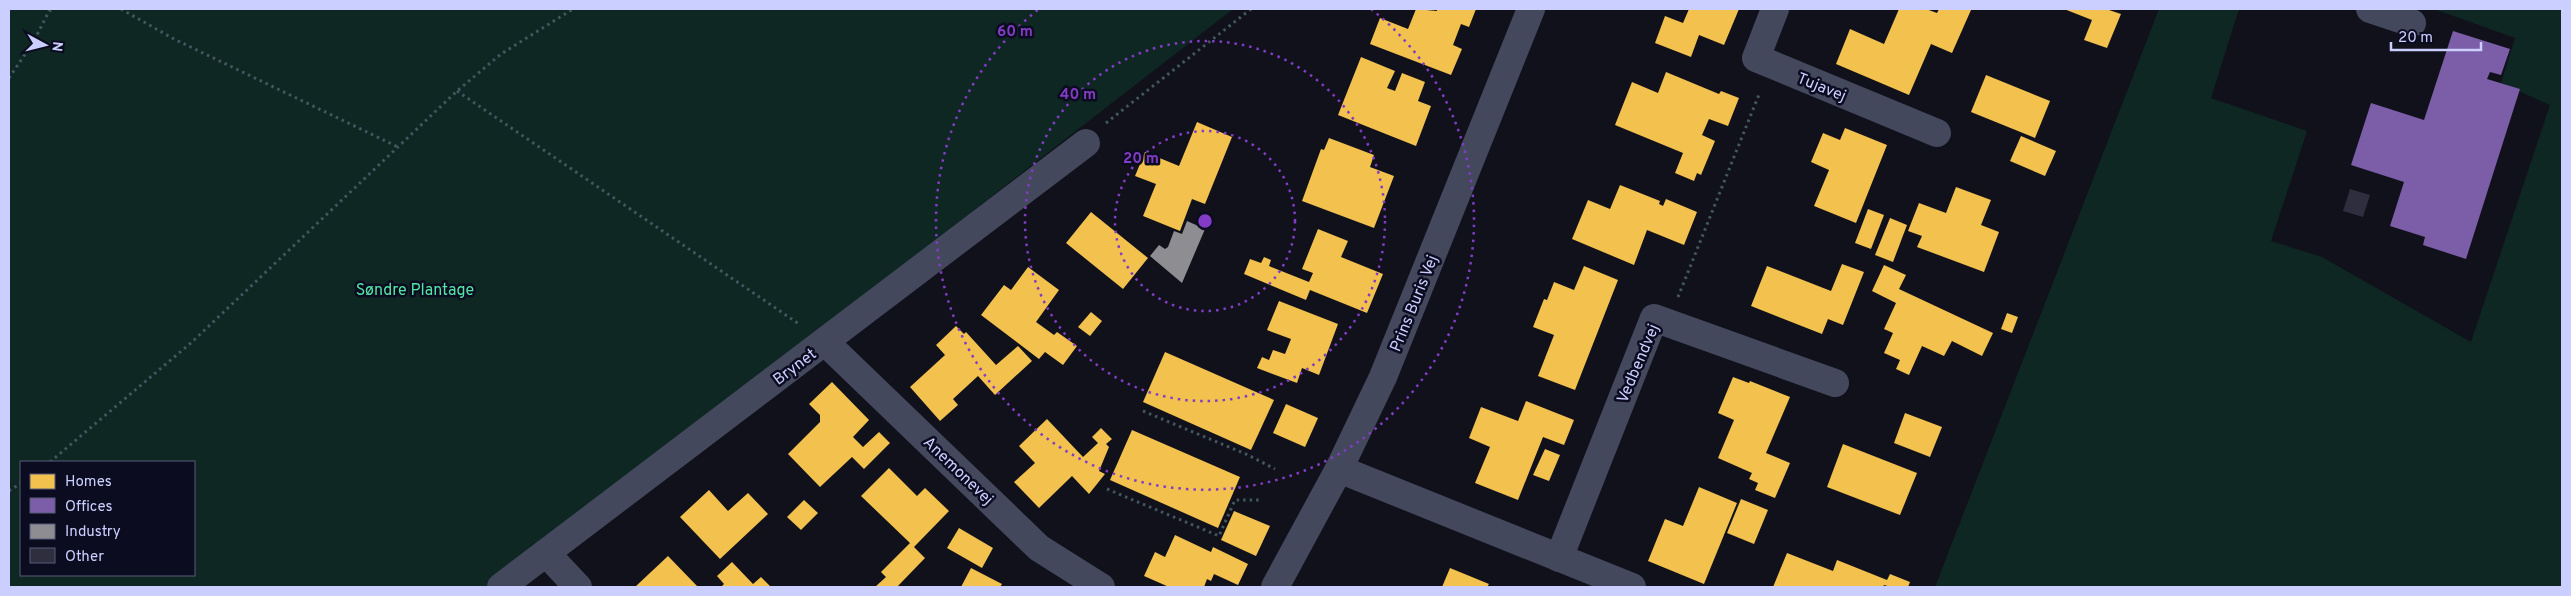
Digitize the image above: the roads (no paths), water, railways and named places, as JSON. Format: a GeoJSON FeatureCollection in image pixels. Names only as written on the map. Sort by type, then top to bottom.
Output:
{"type":"FeatureCollection","features":[{"type":"Feature","properties":{"kind":"street","name":"Prins Buris Vej"},"geometry":{"type":"LineString","coordinates":[[1274,587],[1339,469],[1383,377],[1531,9]]}},
{"type":"Feature","properties":{"kind":"street","name":"Tujavej"},"geometry":{"type":"LineString","coordinates":[[1775,9],[1756,58],[1771,66],[1937,133]]}},
{"type":"Feature","properties":{"kind":"street"},"geometry":{"type":"LineString","coordinates":[[2370,9],[2412,22]]}},
{"type":"Feature","properties":{"kind":"street","name":"Brynet"},"geometry":{"type":"LineString","coordinates":[[501,587],[1086,143]]}},
{"type":"Feature","properties":{"kind":"street","name":"Vedbendvej"},"geometry":{"type":"LineString","coordinates":[[1559,558],[1654,318],[1668,321],[1835,383]]}},
{"type":"Feature","properties":{"kind":"street","name":"Anemonevej"},"geometry":{"type":"LineString","coordinates":[[826,342],[1039,548],[1101,587]]}},
{"type":"Feature","properties":{"kind":"street"},"geometry":{"type":"LineString","coordinates":[[1339,469],[1632,587]]}},
{"type":"Feature","properties":{"kind":"street"},"geometry":{"type":"LineString","coordinates":[[546,552],[578,587]]}},
{"type":"Feature","properties":{"kind":"park label","name":"Søndre Plantage"},"geometry":{"type":"Point","coordinates":[415,289]}}]}
